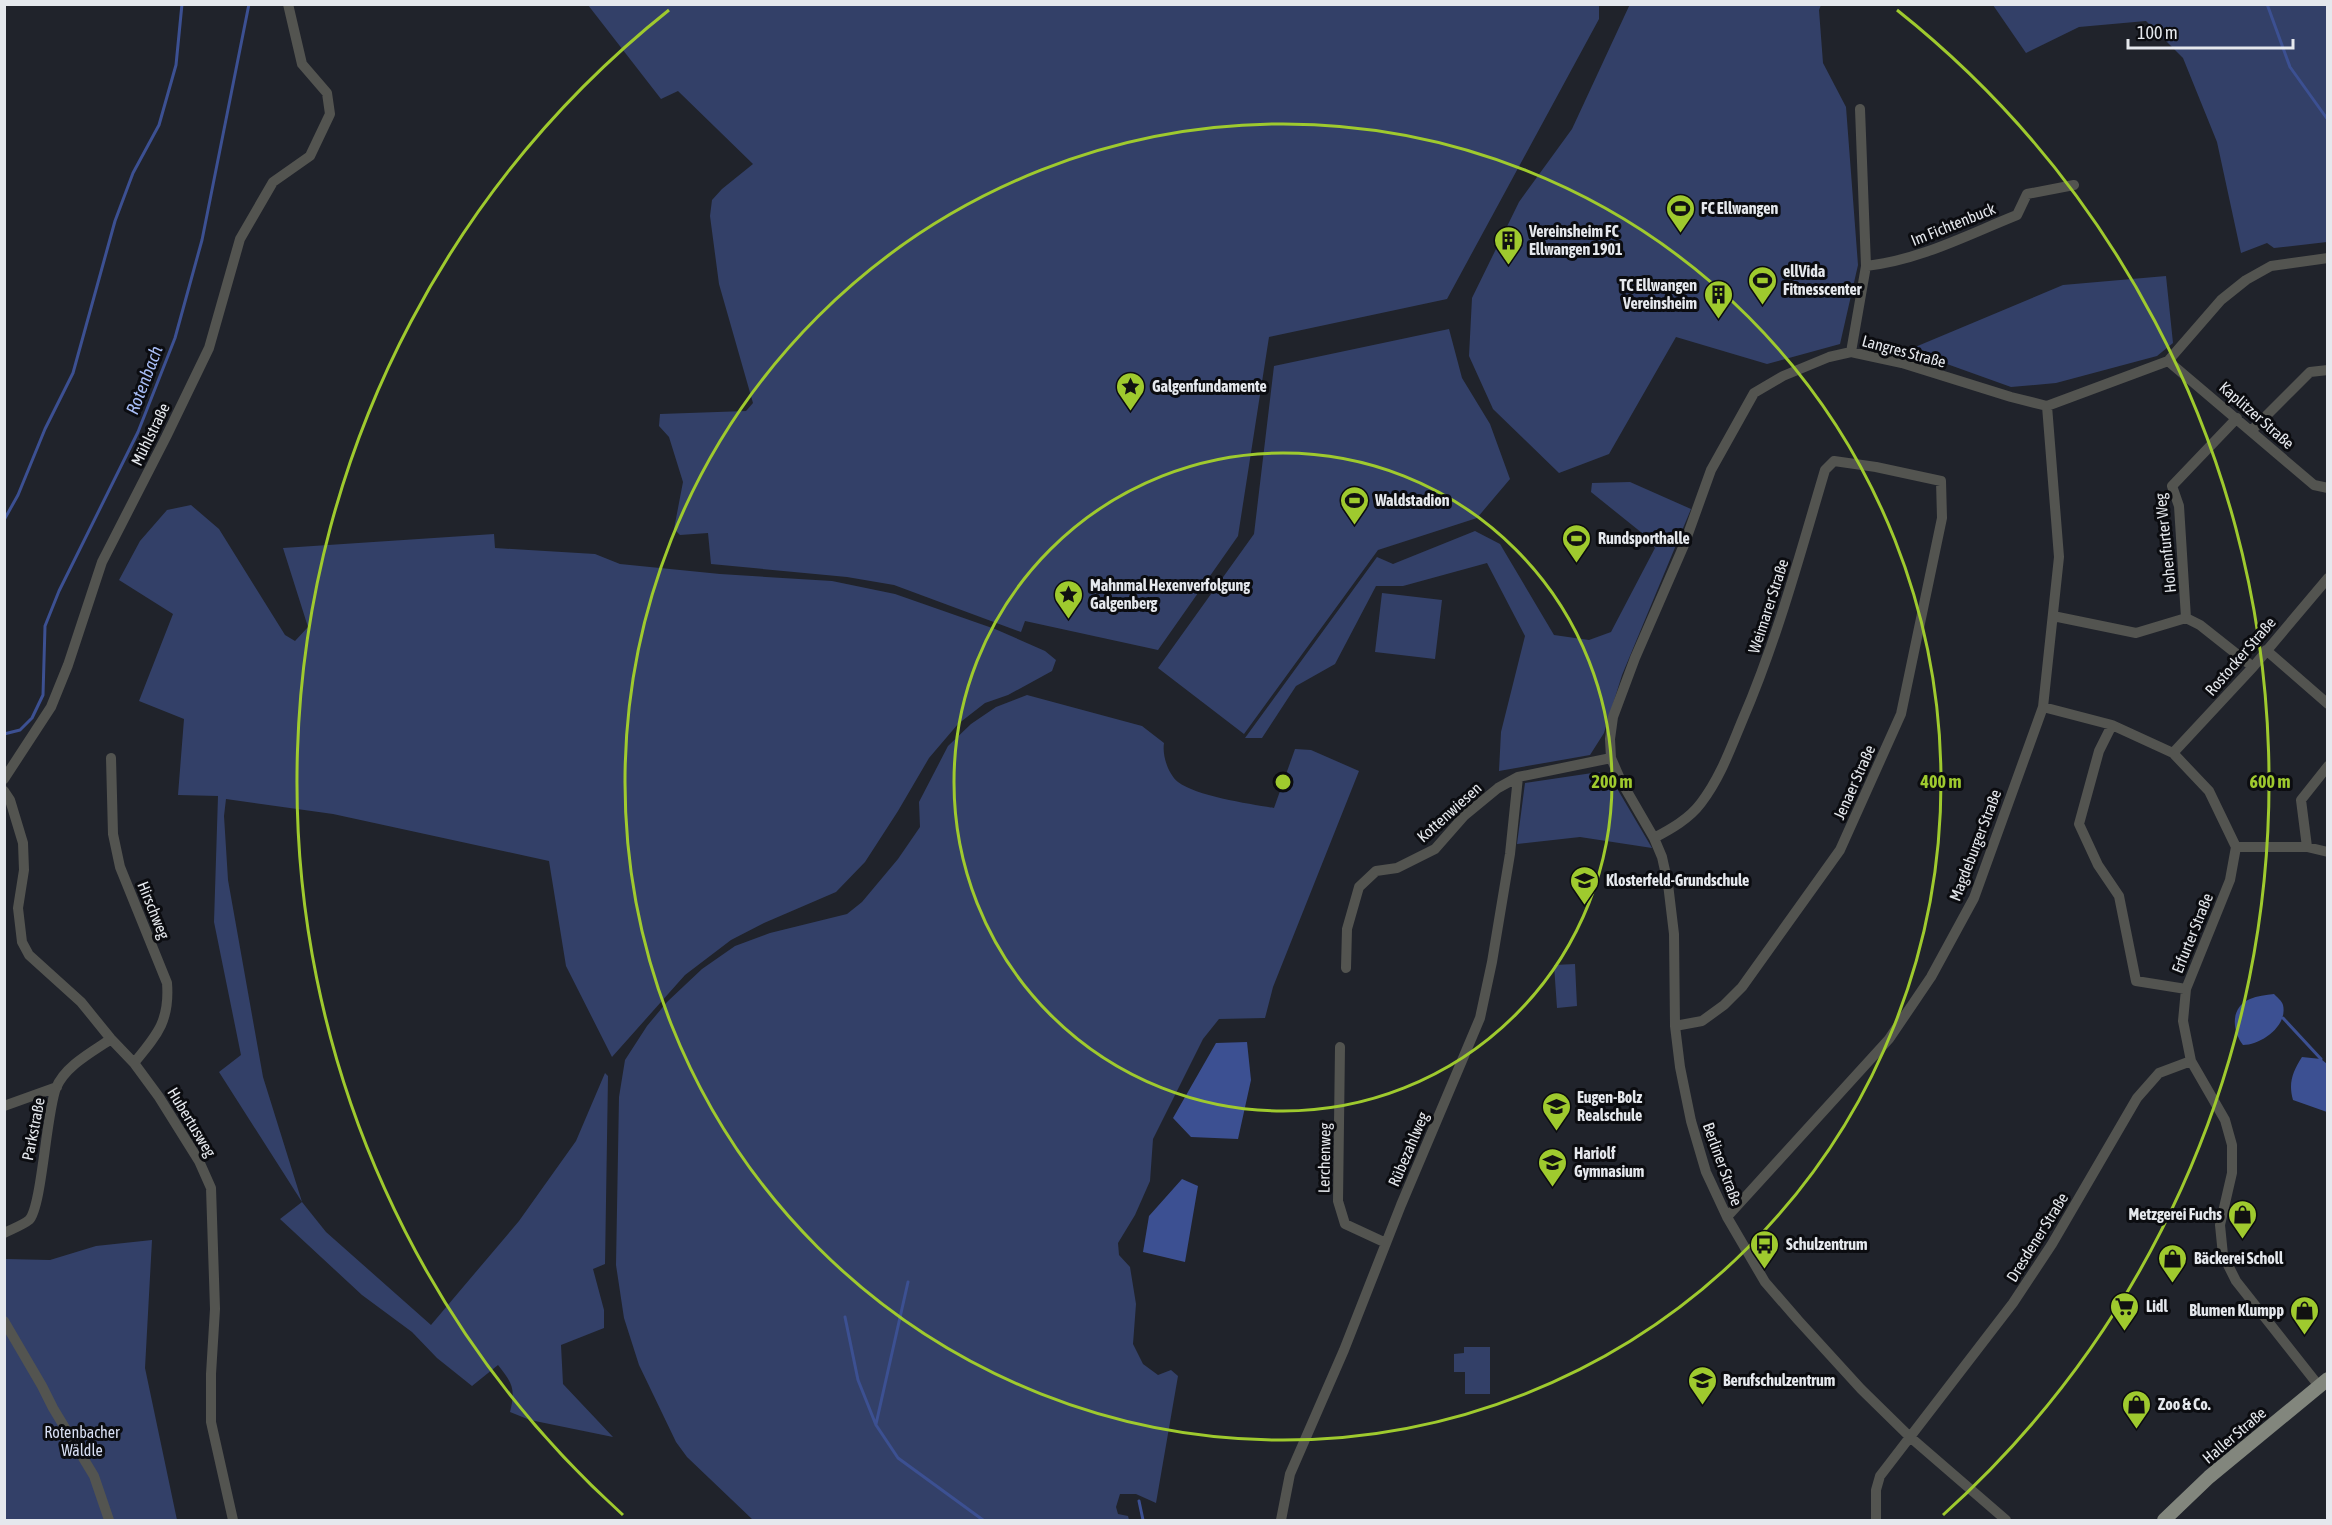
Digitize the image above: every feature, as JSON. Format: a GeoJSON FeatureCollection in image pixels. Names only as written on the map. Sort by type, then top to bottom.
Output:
{"type":"FeatureCollection","features":[{"type":"Feature","properties":{"kind":"main road","name":"Haller Straße"},"geometry":{"type":"LineString","coordinates":[[2164,1521],[2209,1477],[2323,1382]]}},
{"type":"Feature","properties":{"kind":"street","name":"Mühlstraße"},"geometry":{"type":"LineString","coordinates":[[4,779],[51,707],[68,665],[102,562],[209,348],[240,239],[273,182],[310,156],[330,114],[327,93],[302,64],[288,4]]}},
{"type":"Feature","properties":{"kind":"street"},"geometry":{"type":"LineString","coordinates":[[1851,352],[1866,266],[1860,109]]}},
{"type":"Feature","properties":{"kind":"street","name":"Im Fichtenbuck"},"geometry":{"type":"LineString","coordinates":[[1866,266],[1894,263],[1922,254],[2017,215],[2027,194],[2074,185]]}},
{"type":"Feature","properties":{"kind":"street"},"geometry":{"type":"LineString","coordinates":[[2047,406],[2168,360],[2221,300],[2246,280],[2271,267],[2328,258]]}},
{"type":"Feature","properties":{"kind":"street","name":"Langres Straße"},"geometry":{"type":"LineString","coordinates":[[1611,759],[1610,739],[1613,717],[1635,658],[1684,545],[1711,470],[1754,393],[1783,376],[1829,357],[1851,352],[1902,363],[2047,406]]}},
{"type":"Feature","properties":{"kind":"street","name":"Kaplitzer Straße"},"geometry":{"type":"LineString","coordinates":[[2168,360],[2314,485],[2328,488]]}},
{"type":"Feature","properties":{"kind":"street"},"geometry":{"type":"LineString","coordinates":[[2251,430],[2310,372],[2328,370]]}},
{"type":"Feature","properties":{"kind":"street","name":"Magdeburger Straße"},"geometry":{"type":"LineString","coordinates":[[1726,1217],[1889,1039],[1931,977],[1974,898],[2043,707],[2059,557],[2047,406]]}},
{"type":"Feature","properties":{"kind":"street","name":"Hohenfurter Weg"},"geometry":{"type":"LineString","coordinates":[[2186,618],[2179,506],[2172,486],[2237,418]]}},
{"type":"Feature","properties":{"kind":"street","name":"Weimarer Straße"},"geometry":{"type":"LineString","coordinates":[[1654,838],[1678,825],[1700,804],[1721,771],[1760,679],[1794,576],[1825,470],[1834,461],[1876,467],[1941,481]]}},
{"type":"Feature","properties":{"kind":"street","name":"Jenaer Straße"},"geometry":{"type":"LineString","coordinates":[[1675,1026],[1702,1021],[1724,1005],[1742,987],[1840,850],[1901,714],[1942,518],[1941,481]]}},
{"type":"Feature","properties":{"kind":"street","name":"Rostocker Straße"},"geometry":{"type":"LineString","coordinates":[[2173,753],[2253,667],[2328,578]]}},
{"type":"Feature","properties":{"kind":"street"},"geometry":{"type":"LineString","coordinates":[[2053,616],[2136,633],[2186,618],[2200,625],[2253,667]]}},
{"type":"Feature","properties":{"kind":"street"},"geometry":{"type":"LineString","coordinates":[[2266,650],[2328,704]]}},
{"type":"Feature","properties":{"kind":"street"},"geometry":{"type":"LineString","coordinates":[[2043,707],[2112,726],[2173,753],[2210,791],[2236,847],[2307,847],[2328,852]]}},
{"type":"Feature","properties":{"kind":"street"},"geometry":{"type":"LineString","coordinates":[[2112,726],[2099,751],[2079,824],[2098,865],[2119,896],[2136,981],[2186,989]]}},
{"type":"Feature","properties":{"kind":"street","name":"Hirschweg"},"geometry":{"type":"LineString","coordinates":[[111,758],[113,834],[120,867],[166,983],[168,1001],[160,1030],[134,1063]]}},
{"type":"Feature","properties":{"kind":"street","name":"Kottenwiesen"},"geometry":{"type":"LineString","coordinates":[[1346,968],[1347,929],[1359,887],[1376,870],[1397,868],[1435,849],[1464,816],[1498,788],[1518,777],[1611,759]]}},
{"type":"Feature","properties":{"kind":"street","name":"Berliner Straße"},"geometry":{"type":"LineString","coordinates":[[1611,759],[1662,857],[1674,934],[1675,1026],[1680,1067],[1691,1121],[1706,1172],[1726,1217],[1766,1282],[1861,1389],[1910,1437],[2006,1521]]}},
{"type":"Feature","properties":{"kind":"street"},"geometry":{"type":"LineString","coordinates":[[2307,847],[2301,800],[2328,766]]}},
{"type":"Feature","properties":{"kind":"street","name":"Rübezahlweg"},"geometry":{"type":"LineString","coordinates":[[1281,1521],[1290,1474],[1344,1350],[1480,1018],[1510,854],[1518,777]]}},
{"type":"Feature","properties":{"kind":"street","name":"Hubertusweg"},"geometry":{"type":"LineString","coordinates":[[4,791],[10,800],[23,843],[24,870],[18,908],[22,942],[30,955],[81,1002],[134,1063],[159,1097],[199,1161],[210,1188],[215,1309],[211,1422],[233,1521]]}},
{"type":"Feature","properties":{"kind":"street","name":"Erfurter Straße"},"geometry":{"type":"LineString","coordinates":[[2236,847],[2230,880],[2186,989],[2183,1021],[2191,1061],[2225,1120],[2232,1145],[2232,1173],[2220,1225],[2223,1255],[2236,1281],[2323,1382]]}},
{"type":"Feature","properties":{"kind":"street","name":"Parkstraße"},"geometry":{"type":"LineString","coordinates":[[4,1233],[30,1219],[37,1203],[45,1140],[57,1087],[75,1064],[111,1039]]}},
{"type":"Feature","properties":{"kind":"street","name":"Lerchenweg"},"geometry":{"type":"LineString","coordinates":[[1340,1047],[1338,1202],[1345,1224],[1386,1243]]}},
{"type":"Feature","properties":{"kind":"street","name":"Dresdener Straße"},"geometry":{"type":"LineString","coordinates":[[1876,1521],[1876,1490],[1880,1476],[2013,1303],[2052,1244],[2137,1098],[2159,1073],[2191,1061]]}},
{"type":"Feature","properties":{"kind":"street"},"geometry":{"type":"LineString","coordinates":[[4,1106],[57,1087]]}},
{"type":"Feature","properties":{"kind":"street"},"geometry":{"type":"LineString","coordinates":[[4,1321],[94,1476],[110,1521]]}},
{"type":"Feature","properties":{"kind":"green space"},"geometry":{"type":"Polygon","coordinates":[[[1599,4],[1599,19],[1447,299],[1269,337],[1238,536],[1158,650],[1025,621],[1021,632],[894,585],[847,577],[711,564],[708,533],[680,535],[674,529],[683,482],[669,437],[659,426],[660,414],[746,411],[753,403],[719,284],[710,216],[712,200],[753,164],[678,91],[661,99],[588,5],[1599,4]]]}},
{"type":"Feature","properties":{"kind":"green space","name":"FC Ellwangen"},"geometry":{"type":"Polygon","coordinates":[[[1630,4],[1821,5],[1819,10],[1823,63],[1846,107],[1858,265],[1840,344],[1767,364],[1676,337],[1609,454],[1559,473],[1493,409],[1469,356],[1472,298],[1519,202],[1572,129],[1630,4]]]}},
{"type":"Feature","properties":{"kind":"green space"},"geometry":{"type":"Polygon","coordinates":[[[1993,5],[2327,5],[2327,242],[2274,248],[2267,243],[2241,253],[2217,142],[2183,58],[2146,21],[2079,27],[2026,53],[1993,5]]]}},
{"type":"Feature","properties":{"kind":"green space"},"geometry":{"type":"Polygon","coordinates":[[[2166,276],[2173,343],[2157,356],[2056,383],[2011,387],[1908,350],[2063,285],[2166,276]]]}},
{"type":"Feature","properties":{"kind":"green space","name":"Waldstadion"},"geometry":{"type":"Polygon","coordinates":[[[1449,329],[1462,378],[1490,424],[1510,479],[1477,518],[1378,550],[1244,734],[1158,668],[1254,534],[1274,366],[1449,329]]]}},
{"type":"Feature","properties":{"kind":"green space"},"geometry":{"type":"Polygon","coordinates":[[[1630,482],[1691,509],[1622,675],[1604,733],[1590,755],[1499,771],[1501,732],[1525,636],[1487,563],[1403,586],[1376,586],[1335,664],[1296,686],[1262,738],[1245,738],[1377,557],[1393,564],[1475,531],[1500,544],[1554,635],[1589,640],[1611,632],[1655,548],[1642,533],[1591,492],[1592,483],[1630,482]]]}},
{"type":"Feature","properties":{"kind":"green space"},"geometry":{"type":"Polygon","coordinates":[[[191,505],[219,529],[285,635],[295,641],[308,627],[283,548],[494,534],[495,548],[595,554],[620,564],[720,574],[832,581],[895,594],[995,629],[1045,651],[1056,660],[1052,671],[1008,695],[985,703],[958,724],[929,758],[865,862],[836,892],[731,940],[685,975],[612,1057],[566,966],[549,861],[333,814],[226,799],[224,816],[228,880],[263,1077],[302,1202],[219,1072],[241,1055],[214,922],[218,796],[178,795],[184,719],[139,701],[173,614],[119,580],[140,541],[167,510],[191,505]]]}},
{"type":"Feature","properties":{"kind":"green space"},"geometry":{"type":"Polygon","coordinates":[[[1382,593],[1442,600],[1435,659],[1375,652],[1382,593]]]}},
{"type":"Feature","properties":{"kind":"green space"},"geometry":{"type":"Polygon","coordinates":[[[1027,695],[1142,726],[1164,743],[1166,764],[1178,782],[1186,787],[1224,799],[1274,808],[1295,749],[1311,750],[1359,771],[1273,987],[1265,1018],[1219,1019],[1203,1039],[1153,1139],[1150,1181],[1135,1215],[1118,1243],[1119,1255],[1130,1267],[1136,1304],[1133,1344],[1143,1364],[1158,1375],[1171,1370],[1178,1376],[1156,1503],[1136,1494],[1120,1494],[1116,1507],[1118,1514],[1128,1516],[1129,1520],[753,1520],[687,1457],[676,1442],[639,1365],[624,1318],[616,1265],[619,1097],[625,1060],[647,1026],[667,1002],[702,969],[735,946],[770,933],[847,914],[862,902],[898,859],[920,827],[919,802],[948,746],[971,724],[996,707],[1027,695]]]}},
{"type":"Feature","properties":{"kind":"green space"},"geometry":{"type":"Polygon","coordinates":[[[1599,772],[1615,785],[1652,848],[1580,837],[1517,844],[1525,783],[1599,772]]]}},
{"type":"Feature","properties":{"kind":"green space"},"geometry":{"type":"Polygon","coordinates":[[[1575,964],[1577,1006],[1557,1008],[1554,965],[1575,964]]]}},
{"type":"Feature","properties":{"kind":"green space"},"geometry":{"type":"Polygon","coordinates":[[[605,1073],[608,1076],[605,1264],[593,1269],[604,1310],[604,1328],[561,1345],[563,1384],[613,1437],[530,1420],[510,1412],[513,1397],[512,1386],[498,1365],[472,1386],[437,1358],[412,1332],[362,1295],[280,1219],[302,1202],[326,1232],[431,1325],[519,1221],[576,1141],[605,1073]]]}},
{"type":"Feature","properties":{"kind":"green space","name":"Rotenbacher Wäldle"},"geometry":{"type":"Polygon","coordinates":[[[152,1240],[145,1368],[177,1520],[5,1520],[5,1259],[50,1260],[96,1246],[152,1240]]]}},
{"type":"Feature","properties":{"kind":"green space"},"geometry":{"type":"Polygon","coordinates":[[[1464,1347],[1490,1347],[1490,1394],[1465,1394],[1465,1372],[1454,1372],[1454,1354],[1464,1353],[1464,1347]]]}},
{"type":"Feature","properties":{"kind":"shaded area"},"geometry":{"type":"Polygon","coordinates":[[[2274,994],[2283,1005],[2283,1013],[2277,1027],[2258,1042],[2243,1045],[2235,1026],[2236,1013],[2239,1008],[2250,999],[2274,994]]]}},
{"type":"Feature","properties":{"kind":"shaded area"},"geometry":{"type":"Polygon","coordinates":[[[1247,1042],[1251,1080],[1238,1139],[1191,1137],[1173,1118],[1216,1043],[1247,1042]]]}},
{"type":"Feature","properties":{"kind":"shaded area"},"geometry":{"type":"Polygon","coordinates":[[[2302,1057],[2321,1059],[2327,1064],[2327,1112],[2293,1100],[2292,1077],[2302,1057]]]}},
{"type":"Feature","properties":{"kind":"shaded area"},"geometry":{"type":"Polygon","coordinates":[[[1182,1179],[1198,1186],[1185,1262],[1143,1252],[1149,1216],[1182,1179]]]}},
{"type":"Feature","properties":{"kind":"waterway"},"geometry":{"type":"LineString","coordinates":[[4,520],[18,495],[45,429],[73,373],[115,221],[133,173],[159,125],[176,65],[182,4]]}},
{"type":"Feature","properties":{"kind":"waterway","name":"Rotenbach"},"geometry":{"type":"LineString","coordinates":[[4,734],[20,730],[32,718],[43,695],[45,626],[59,591],[138,432],[175,338],[202,240],[249,4]]}},
{"type":"Feature","properties":{"kind":"waterway"},"geometry":{"type":"LineString","coordinates":[[2267,4],[2290,67],[2328,120]]}},
{"type":"Feature","properties":{"kind":"waterway"},"geometry":{"type":"LineString","coordinates":[[2283,1018],[2321,1059]]}},
{"type":"Feature","properties":{"kind":"waterway"},"geometry":{"type":"LineString","coordinates":[[876,1424],[908,1282]]}},
{"type":"Feature","properties":{"kind":"waterway"},"geometry":{"type":"LineString","coordinates":[[845,1317],[858,1380],[876,1425],[898,1458],[983,1520]]}},
{"type":"Feature","properties":{"kind":"waterway"},"geometry":{"type":"LineString","coordinates":[[1139,1501],[1143,1520]]}},
{"type":"Feature","properties":{"kind":"place","name":"FC Ellwangen"},"geometry":{"type":"Point","coordinates":[1680,234]}},
{"type":"Feature","properties":{"kind":"place","name":"Vereinsheim FC Ellwangen 1901"},"geometry":{"type":"Point","coordinates":[1508,266]}},
{"type":"Feature","properties":{"kind":"place","name":"ellVida Fitnesscenter"},"geometry":{"type":"Point","coordinates":[1762,306]}},
{"type":"Feature","properties":{"kind":"place","name":"TC Ellwangen Vereinsheim"},"geometry":{"type":"Point","coordinates":[1718,320]}},
{"type":"Feature","properties":{"kind":"place","name":"Galgenfundamente"},"geometry":{"type":"Point","coordinates":[1131,412]}},
{"type":"Feature","properties":{"kind":"place","name":"Waldstadion"},"geometry":{"type":"Point","coordinates":[1354,526]}},
{"type":"Feature","properties":{"kind":"place","name":"Rundsporthalle"},"geometry":{"type":"Point","coordinates":[1577,564]}},
{"type":"Feature","properties":{"kind":"place","name":"Mahnmal Hexenverfolgung Galgenberg"},"geometry":{"type":"Point","coordinates":[1069,620]}},
{"type":"Feature","properties":{"kind":"place","name":"Klosterfeld-Grundschule"},"geometry":{"type":"Point","coordinates":[1585,906]}},
{"type":"Feature","properties":{"kind":"place","name":"Eugen-Bolz Realschule"},"geometry":{"type":"Point","coordinates":[1556,1132]}},
{"type":"Feature","properties":{"kind":"place","name":"Hariolf Gymnasium"},"geometry":{"type":"Point","coordinates":[1553,1188]}},
{"type":"Feature","properties":{"kind":"place","name":"Metzgerei Fuchs"},"geometry":{"type":"Point","coordinates":[2243,1240]}},
{"type":"Feature","properties":{"kind":"place","name":"Schulzentrum"},"geometry":{"type":"Point","coordinates":[1765,1270]}},
{"type":"Feature","properties":{"kind":"place","name":"Bäckerei Scholl"},"geometry":{"type":"Point","coordinates":[2173,1284]}},
{"type":"Feature","properties":{"kind":"place","name":"Lidl"},"geometry":{"type":"Point","coordinates":[2125,1332]}},
{"type":"Feature","properties":{"kind":"place","name":"Blumen Klumpp"},"geometry":{"type":"Point","coordinates":[2305,1336]}},
{"type":"Feature","properties":{"kind":"place","name":"Berufschulzentrum"},"geometry":{"type":"Point","coordinates":[1702,1406]}},
{"type":"Feature","properties":{"kind":"place","name":"Zoo & Co."},"geometry":{"type":"Point","coordinates":[2137,1430]}}]}
